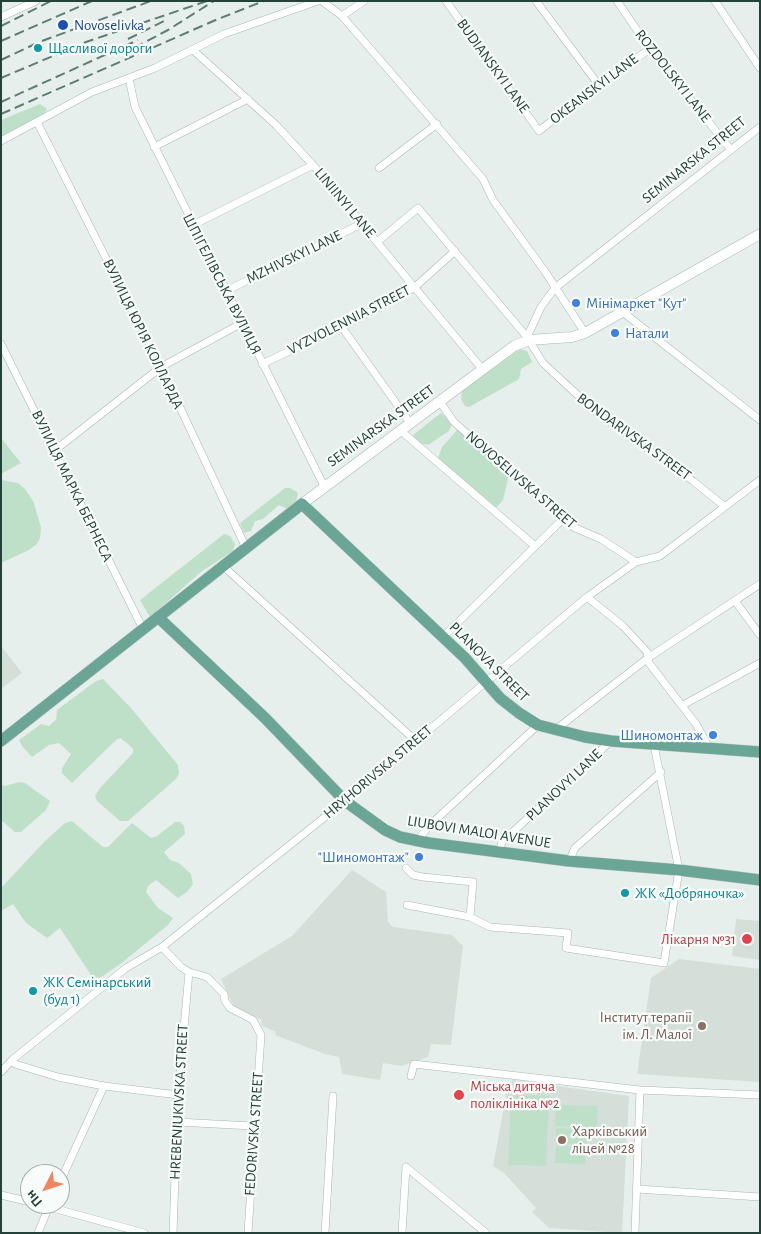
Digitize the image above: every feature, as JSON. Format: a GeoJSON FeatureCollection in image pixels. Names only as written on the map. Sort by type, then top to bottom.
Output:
{"type":"FeatureCollection","features":[{"type":"Feature","properties":{"kind":"main road","name":"SEMINARSKA STREET"},"geometry":{"type":"LineString","coordinates":[[1,741],[302,504]]}},
{"type":"Feature","properties":{"kind":"main road","name":"PLANOVA STREET"},"geometry":{"type":"LineString","coordinates":[[302,504],[443,637],[500,698],[519,714],[538,725],[611,741],[760,752]]}},
{"type":"Feature","properties":{"kind":"main road","name":"LIUBOVI MALOI AVENUE"},"geometry":{"type":"LineString","coordinates":[[158,617],[265,718],[345,801],[385,830],[417,842],[569,861],[679,870],[760,880]]}},
{"type":"Feature","properties":{"kind":"street"},"geometry":{"type":"LineString","coordinates":[[1,17],[36,1]]}},
{"type":"Feature","properties":{"kind":"street"},"geometry":{"type":"LineString","coordinates":[[1,141],[92,92],[155,68],[224,34],[320,1],[342,16],[483,179],[493,200],[585,333]]}},
{"type":"Feature","properties":{"kind":"street"},"geometry":{"type":"LineString","coordinates":[[342,16],[364,1]]}},
{"type":"Feature","properties":{"kind":"street","name":"BUDIANSKYI LANE"},"geometry":{"type":"LineString","coordinates":[[446,1],[539,131]]}},
{"type":"Feature","properties":{"kind":"street"},"geometry":{"type":"LineString","coordinates":[[536,1],[598,84]]}},
{"type":"Feature","properties":{"kind":"street","name":"ROZDOLSKYI LANE"},"geometry":{"type":"LineString","coordinates":[[617,1],[650,49],[731,150]]}},
{"type":"Feature","properties":{"kind":"street"},"geometry":{"type":"LineString","coordinates":[[715,1],[760,68]]}},
{"type":"Feature","properties":{"kind":"street","name":"OKEANSKYI LANE"},"geometry":{"type":"LineString","coordinates":[[539,131],[598,84],[650,49]]}},
{"type":"Feature","properties":{"kind":"street","name":"LINIINYI LANE"},"geometry":{"type":"LineString","coordinates":[[193,50],[276,125],[313,165],[482,370]]}},
{"type":"Feature","properties":{"kind":"street","name":"ШПІГЕЛІВСЬКА ВУЛИЦЯ"},"geometry":{"type":"LineString","coordinates":[[129,78],[134,107],[324,486]]}},
{"type":"Feature","properties":{"kind":"street"},"geometry":{"type":"LineString","coordinates":[[154,147],[248,99]]}},
{"type":"Feature","properties":{"kind":"street","name":"ВУЛИЦЯ ЮРІЯ КОЛЛАРДА"},"geometry":{"type":"LineString","coordinates":[[37,122],[161,367],[246,548]]}},
{"type":"Feature","properties":{"kind":"street"},"geometry":{"type":"LineString","coordinates":[[379,168],[437,124]]}},
{"type":"Feature","properties":{"kind":"street","name":"SEMINARSKA STREET"},"geometry":{"type":"LineString","coordinates":[[302,504],[514,346],[528,339],[541,307],[555,288],[760,127]]}},
{"type":"Feature","properties":{"kind":"street"},"geometry":{"type":"LineString","coordinates":[[193,225],[313,165]]}},
{"type":"Feature","properties":{"kind":"street","name":"BONDARIVSKA STREET"},"geometry":{"type":"LineString","coordinates":[[377,242],[418,208],[528,339],[543,363],[598,413],[694,480],[724,506]]}},
{"type":"Feature","properties":{"kind":"street","name":"MZHIVSKYI LANE"},"geometry":{"type":"LineString","coordinates":[[226,291],[362,223]]}},
{"type":"Feature","properties":{"kind":"street"},"geometry":{"type":"LineString","coordinates":[[528,339],[572,337],[585,333],[757,238]]}},
{"type":"Feature","properties":{"kind":"street","name":"VYZVOLENNIA STREET"},"geometry":{"type":"LineString","coordinates":[[262,364],[341,326],[415,287],[455,252]]}},
{"type":"Feature","properties":{"kind":"street"},"geometry":{"type":"LineString","coordinates":[[624,313],[760,420]]}},
{"type":"Feature","properties":{"kind":"street"},"geometry":{"type":"LineString","coordinates":[[54,450],[161,367],[242,323]]}},
{"type":"Feature","properties":{"kind":"street"},"geometry":{"type":"LineString","coordinates":[[341,326],[411,424]]}},
{"type":"Feature","properties":{"kind":"street","name":"ВУЛИЦЯ МАРКА БЕРНЕСА"},"geometry":{"type":"LineString","coordinates":[[1,344],[143,629]]}},
{"type":"Feature","properties":{"kind":"street","name":"NOVOSELIVSKA STREET"},"geometry":{"type":"LineString","coordinates":[[440,402],[454,422],[573,528],[601,539],[636,562]]}},
{"type":"Feature","properties":{"kind":"street"},"geometry":{"type":"LineString","coordinates":[[401,431],[535,546]]}},
{"type":"Feature","properties":{"kind":"street","name":"HRYHORIVSKA STREET"},"geometry":{"type":"LineString","coordinates":[[1,1072],[12,1060],[126,968],[162,947],[345,801],[587,597],[636,562],[660,556],[760,480]]}},
{"type":"Feature","properties":{"kind":"street"},"geometry":{"type":"LineString","coordinates":[[443,637],[564,518]]}},
{"type":"Feature","properties":{"kind":"street"},"geometry":{"type":"LineString","coordinates":[[223,566],[416,741]]}},
{"type":"Feature","properties":{"kind":"street"},"geometry":{"type":"LineString","coordinates":[[555,730],[648,658],[760,584]]}},
{"type":"Feature","properties":{"kind":"street"},"geometry":{"type":"LineString","coordinates":[[587,597],[622,626],[647,652],[649,663],[683,705],[708,748]]}},
{"type":"Feature","properties":{"kind":"street"},"geometry":{"type":"LineString","coordinates":[[735,602],[760,635]]}},
{"type":"Feature","properties":{"kind":"street"},"geometry":{"type":"LineString","coordinates":[[683,705],[760,663]]}},
{"type":"Feature","properties":{"kind":"street"},"geometry":{"type":"LineString","coordinates":[[417,842],[430,825],[538,725]]}},
{"type":"Feature","properties":{"kind":"street","name":"PLANOVYI LANE"},"geometry":{"type":"LineString","coordinates":[[499,852],[502,842],[611,741]]}},
{"type":"Feature","properties":{"kind":"street"},"geometry":{"type":"LineString","coordinates":[[406,905],[470,917],[490,927],[568,933],[566,948],[664,963],[679,870],[661,772],[654,745]]}},
{"type":"Feature","properties":{"kind":"street"},"geometry":{"type":"LineString","coordinates":[[569,861],[575,848],[661,772]]}},
{"type":"Feature","properties":{"kind":"street"},"geometry":{"type":"LineString","coordinates":[[406,868],[413,874],[422,877],[473,882],[470,917]]}},
{"type":"Feature","properties":{"kind":"street"},"geometry":{"type":"LineString","coordinates":[[162,947],[189,972]]}},
{"type":"Feature","properties":{"kind":"street","name":"FEDORIVSKA STREET"},"geometry":{"type":"LineString","coordinates":[[189,972],[207,977],[224,994],[230,1008],[253,1020],[261,1035],[253,1126],[248,1233]]}},
{"type":"Feature","properties":{"kind":"street","name":"HREBENIUKIVSKA STREET"},"geometry":{"type":"LineString","coordinates":[[173,1233],[178,1095],[189,972]]}},
{"type":"Feature","properties":{"kind":"street"},"geometry":{"type":"LineString","coordinates":[[12,1060],[15,1064],[58,1077],[104,1086],[178,1095]]}},
{"type":"Feature","properties":{"kind":"street"},"geometry":{"type":"LineString","coordinates":[[410,1076],[414,1064],[640,1090],[760,1095]]}},
{"type":"Feature","properties":{"kind":"street"},"geometry":{"type":"LineString","coordinates":[[68,1164],[104,1086]]}},
{"type":"Feature","properties":{"kind":"street"},"geometry":{"type":"LineString","coordinates":[[635,1233],[640,1090]]}},
{"type":"Feature","properties":{"kind":"street"},"geometry":{"type":"LineString","coordinates":[[325,1233],[333,1096]]}},
{"type":"Feature","properties":{"kind":"street"},"geometry":{"type":"LineString","coordinates":[[177,1122],[253,1126]]}},
{"type":"Feature","properties":{"kind":"street"},"geometry":{"type":"LineString","coordinates":[[402,1233],[406,1167],[479,1230],[486,1233]]}},
{"type":"Feature","properties":{"kind":"street"},"geometry":{"type":"LineString","coordinates":[[637,1189],[760,1197]]}},
{"type":"Feature","properties":{"kind":"street"},"geometry":{"type":"LineString","coordinates":[[1,1194],[20,1199]]}},
{"type":"Feature","properties":{"kind":"street"},"geometry":{"type":"LineString","coordinates":[[70,1211],[144,1233]]}},
{"type":"Feature","properties":{"kind":"street"},"geometry":{"type":"LineString","coordinates":[[38,1233],[46,1214]]}},
{"type":"Feature","properties":{"kind":"shaded area"},"geometry":{"type":"Polygon","coordinates":[[[1,646],[22,673],[1,689],[1,646]]]}},
{"type":"Feature","properties":{"kind":"shaded area"},"geometry":{"type":"Polygon","coordinates":[[[352,870],[386,892],[388,922],[393,927],[452,935],[463,946],[451,1045],[431,1044],[428,1057],[401,1066],[383,1063],[380,1080],[342,1074],[339,1057],[325,1054],[275,1035],[276,1032],[262,1026],[261,1019],[236,1011],[221,979],[292,936],[352,870]]]}},
{"type":"Feature","properties":{"kind":"shaded area","name":"Лікарня №31"},"geometry":{"type":"Polygon","coordinates":[[[736,919],[760,921],[760,960],[732,956],[736,919]]]}},
{"type":"Feature","properties":{"kind":"shaded area","name":"Інститут терапії ім. Л. Малої"},"geometry":{"type":"Polygon","coordinates":[[[679,959],[760,969],[760,1082],[637,1074],[651,978],[679,959]]]}},
{"type":"Feature","properties":{"kind":"shaded area","name":"Харківський ліцей №28"},"geometry":{"type":"Polygon","coordinates":[[[513,1080],[629,1096],[622,1233],[549,1228],[532,1212],[536,1208],[504,1173],[493,1166],[508,1085],[513,1080]]]}},
{"type":"Feature","properties":{"kind":"green space"},"geometry":{"type":"Polygon","coordinates":[[[40,104],[47,109],[39,121],[1,141],[1,120],[40,104]]]}},
{"type":"Feature","properties":{"kind":"green space"},"geometry":{"type":"Polygon","coordinates":[[[520,349],[527,351],[532,362],[521,369],[519,379],[469,407],[465,406],[461,399],[462,391],[520,349]]]}},
{"type":"Feature","properties":{"kind":"green space"},"geometry":{"type":"Polygon","coordinates":[[[441,413],[452,423],[449,431],[428,445],[419,443],[413,435],[441,413]]]}},
{"type":"Feature","properties":{"kind":"green space"},"geometry":{"type":"Polygon","coordinates":[[[458,429],[509,475],[503,500],[495,509],[438,458],[442,447],[458,429]]]}},
{"type":"Feature","properties":{"kind":"green space"},"geometry":{"type":"Polygon","coordinates":[[[1,438],[21,463],[1,474],[1,438]]]}},
{"type":"Feature","properties":{"kind":"green space"},"geometry":{"type":"Polygon","coordinates":[[[1,480],[18,483],[25,489],[33,501],[41,527],[40,538],[37,544],[29,550],[1,563],[1,480]]]}},
{"type":"Feature","properties":{"kind":"green space"},"geometry":{"type":"Polygon","coordinates":[[[285,488],[290,488],[298,493],[296,501],[288,509],[279,505],[263,519],[255,521],[251,531],[244,533],[240,523],[285,488]]]}},
{"type":"Feature","properties":{"kind":"green space"},"geometry":{"type":"Polygon","coordinates":[[[224,534],[230,536],[235,544],[233,551],[202,571],[150,617],[140,600],[224,534]]]}},
{"type":"Feature","properties":{"kind":"green space"},"geometry":{"type":"Polygon","coordinates":[[[103,679],[131,708],[178,765],[179,773],[177,778],[128,821],[120,821],[97,801],[95,796],[100,788],[133,753],[133,749],[127,743],[120,738],[116,740],[72,783],[62,773],[62,768],[71,754],[59,743],[49,745],[32,757],[19,740],[41,724],[49,726],[56,720],[57,710],[96,681],[103,679]]]}},
{"type":"Feature","properties":{"kind":"green space"},"geometry":{"type":"Polygon","coordinates":[[[20,782],[25,783],[50,801],[46,810],[21,832],[15,832],[1,820],[1,783],[4,786],[20,782]]]}},
{"type":"Feature","properties":{"kind":"green space"},"geometry":{"type":"Polygon","coordinates":[[[72,821],[103,847],[108,847],[132,823],[151,838],[157,836],[175,822],[180,822],[184,826],[185,834],[164,852],[170,860],[179,863],[191,874],[193,884],[187,892],[178,898],[156,880],[148,886],[146,892],[158,908],[173,918],[168,925],[123,962],[97,980],[93,978],[60,928],[47,938],[26,923],[13,904],[1,911],[1,888],[44,842],[65,823],[72,821]]]}},
{"type":"Feature","properties":{"kind":"green space"},"geometry":{"type":"Polygon","coordinates":[[[511,1095],[549,1096],[546,1166],[508,1165],[511,1095]]]}},
{"type":"Feature","properties":{"kind":"green space"},"geometry":{"type":"Polygon","coordinates":[[[556,1105],[598,1106],[597,1128],[555,1126],[556,1105]]]}},
{"type":"Feature","properties":{"kind":"green space"},"geometry":{"type":"Polygon","coordinates":[[[556,1128],[586,1129],[585,1145],[556,1144],[556,1128]]]}},
{"type":"Feature","properties":{"kind":"green space"},"geometry":{"type":"Polygon","coordinates":[[[556,1146],[585,1147],[585,1164],[555,1163],[556,1146]]]}},
{"type":"Feature","properties":{"kind":"railway"},"geometry":{"type":"LineString","coordinates":[[1,26],[51,1]]}},
{"type":"Feature","properties":{"kind":"railway"},"geometry":{"type":"LineString","coordinates":[[1,41],[92,1]]}},
{"type":"Feature","properties":{"kind":"railway"},"geometry":{"type":"LineString","coordinates":[[42,41],[151,1]]}},
{"type":"Feature","properties":{"kind":"railway"},"geometry":{"type":"LineString","coordinates":[[1,78],[86,42],[207,1]]}},
{"type":"Feature","properties":{"kind":"railway"},"geometry":{"type":"LineString","coordinates":[[134,48],[168,30],[214,1]]}},
{"type":"Feature","properties":{"kind":"railway"},"geometry":{"type":"LineString","coordinates":[[1,114],[218,19],[264,1]]}},
{"type":"Feature","properties":{"kind":"railway"},"geometry":{"type":"LineString","coordinates":[[128,39],[166,20]]}},
{"type":"Feature","properties":{"kind":"railway"},"geometry":{"type":"LineString","coordinates":[[1,102],[138,40]]}},
{"type":"Feature","properties":{"kind":"railway"},"geometry":{"type":"LineString","coordinates":[[1,60],[35,44]]}},
{"type":"Feature","properties":{"kind":"place","name":"Novoselivka"},"geometry":{"type":"Point","coordinates":[63,25]}},
{"type":"Feature","properties":{"kind":"place","name":"Щасливої дороги"},"geometry":{"type":"Point","coordinates":[38,48]}},
{"type":"Feature","properties":{"kind":"place","name":"Мінімаркет \"Кут\""},"geometry":{"type":"Point","coordinates":[576,303]}},
{"type":"Feature","properties":{"kind":"place","name":"Натали"},"geometry":{"type":"Point","coordinates":[615,333]}},
{"type":"Feature","properties":{"kind":"place","name":"Шиномонтаж"},"geometry":{"type":"Point","coordinates":[713,735]}},
{"type":"Feature","properties":{"kind":"place","name":"\"Шиномонтаж\""},"geometry":{"type":"Point","coordinates":[419,857]}},
{"type":"Feature","properties":{"kind":"place","name":"ЖК «Добряночка»"},"geometry":{"type":"Point","coordinates":[625,893]}},
{"type":"Feature","properties":{"kind":"place","name":"Лікарня №31"},"geometry":{"type":"Point","coordinates":[747,939]}},
{"type":"Feature","properties":{"kind":"place","name":"ЖК Семінарський (буд 1)"},"geometry":{"type":"Point","coordinates":[33,991]}},
{"type":"Feature","properties":{"kind":"place","name":"Інститут терапії ім. Л. Малої"},"geometry":{"type":"Point","coordinates":[702,1026]}},
{"type":"Feature","properties":{"kind":"place","name":"Міська дитяча поліклініка №2"},"geometry":{"type":"Point","coordinates":[459,1095]}},
{"type":"Feature","properties":{"kind":"place","name":"Харківський ліцей №28"},"geometry":{"type":"Point","coordinates":[562,1140]}}]}
